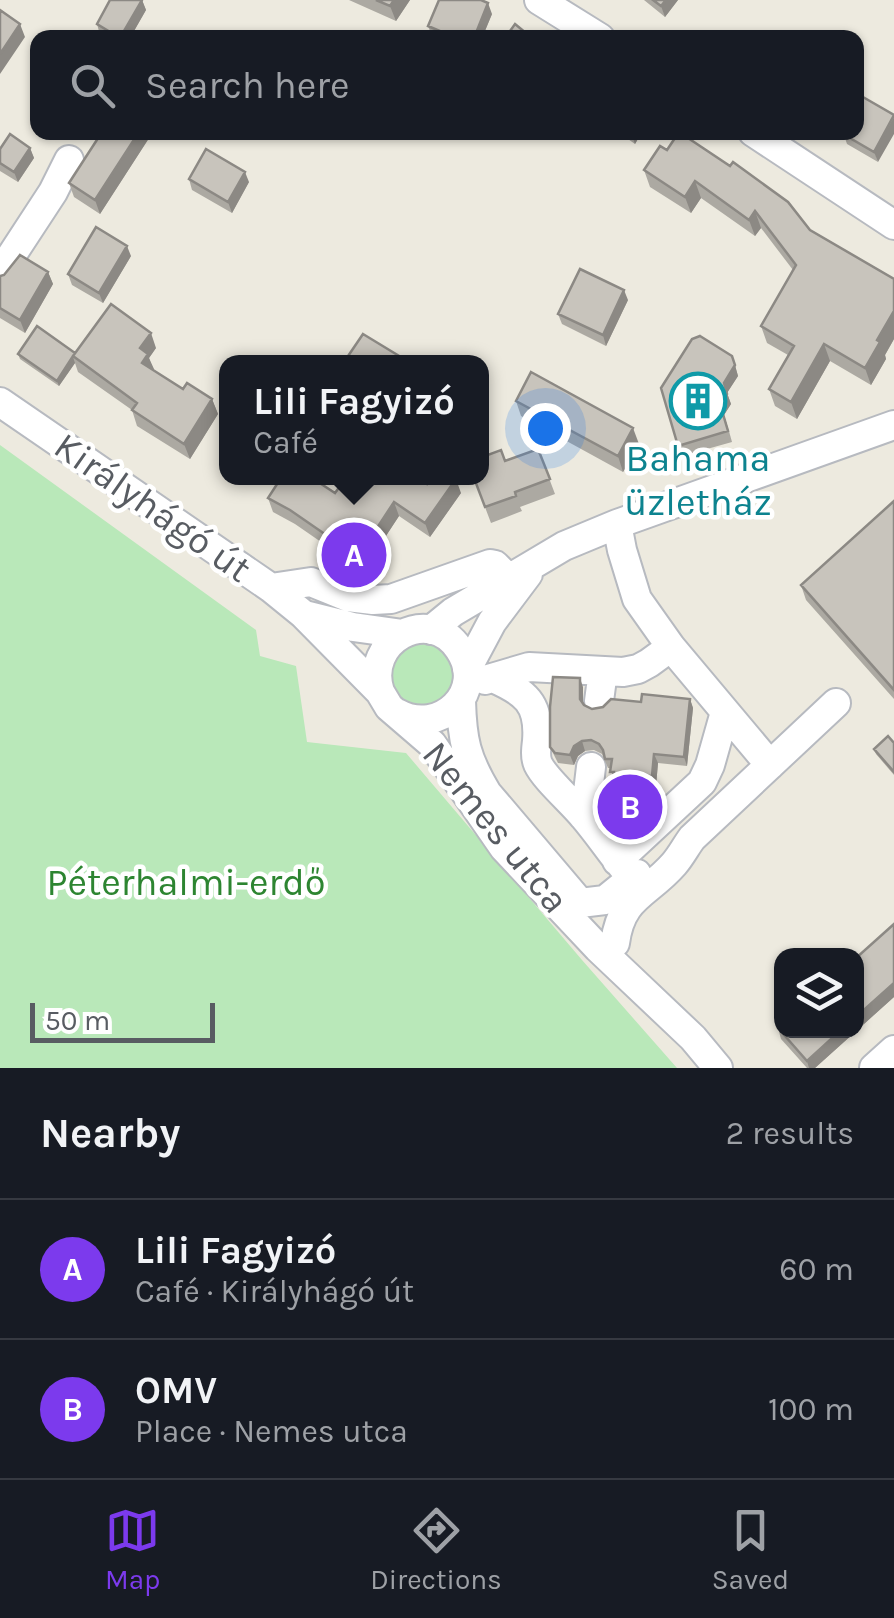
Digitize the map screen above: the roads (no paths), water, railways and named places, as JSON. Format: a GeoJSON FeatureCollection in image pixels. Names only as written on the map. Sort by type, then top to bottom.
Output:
{"type":"FeatureCollection","features":[{"type":"Feature","properties":{"kind":"street"},"geometry":{"type":"LineString","coordinates":[[540,0],[587,30]]}},
{"type":"Feature","properties":{"kind":"street"},"geometry":{"type":"LineString","coordinates":[[765,140],[894,225]]}},
{"type":"Feature","properties":{"kind":"street"},"geometry":{"type":"LineString","coordinates":[[0,273],[53,192],[69,160]]}},
{"type":"Feature","properties":{"kind":"street","name":"Királyhágó út"},"geometry":{"type":"LineString","coordinates":[[0,402],[271,588],[304,614],[388,702]]}},
{"type":"Feature","properties":{"kind":"street"},"geometry":{"type":"LineString","coordinates":[[388,702],[376,676],[380,658],[389,644],[454,612],[564,546],[894,426]]}},
{"type":"Feature","properties":{"kind":"street"},"geometry":{"type":"LineString","coordinates":[[617,524],[637,598],[671,646],[770,765]]}},
{"type":"Feature","properties":{"kind":"street"},"geometry":{"type":"LineString","coordinates":[[471,685],[492,622],[538,561]]}},
{"type":"Feature","properties":{"kind":"street"},"geometry":{"type":"LineString","coordinates":[[271,588],[311,582],[348,597],[372,600],[391,599],[490,564],[509,579]]}},
{"type":"Feature","properties":{"kind":"street","name":"Királyhágó út"},"geometry":{"type":"LineString","coordinates":[[304,614],[340,625],[417,632]]}},
{"type":"Feature","properties":{"kind":"street"},"geometry":{"type":"LineString","coordinates":[[417,632],[446,636],[458,647],[471,685]]}},
{"type":"Feature","properties":{"kind":"street"},"geometry":{"type":"LineString","coordinates":[[471,685],[529,667],[623,672],[638,669],[671,646]]}},
{"type":"Feature","properties":{"kind":"street"},"geometry":{"type":"LineString","coordinates":[[598,701],[602,671]]}},
{"type":"Feature","properties":{"kind":"street"},"geometry":{"type":"LineString","coordinates":[[471,685],[521,693],[545,726],[536,754],[538,766],[598,818]]}},
{"type":"Feature","properties":{"kind":"street","name":"Nemes utca"},"geometry":{"type":"LineString","coordinates":[[388,702],[410,719],[426,721],[450,712],[471,685]]}},
{"type":"Feature","properties":{"kind":"street","name":"Nemes utca"},"geometry":{"type":"LineString","coordinates":[[471,685],[462,734],[487,794],[614,943],[647,996]]}},
{"type":"Feature","properties":{"kind":"street","name":"Nemes utca"},"geometry":{"type":"LineString","coordinates":[[388,702],[432,744],[504,848],[718,1068]]}},
{"type":"Feature","properties":{"kind":"street"},"geometry":{"type":"LineString","coordinates":[[614,943],[626,907],[674,864],[692,838],[836,704]]}},
{"type":"Feature","properties":{"kind":"street"},"geometry":{"type":"LineString","coordinates":[[580,903],[605,900],[651,822],[702,782],[725,712]]}},
{"type":"Feature","properties":{"kind":"street"},"geometry":{"type":"LineString","coordinates":[[590,767],[598,818],[625,870]]}},
{"type":"Feature","properties":{"kind":"street"},"geometry":{"type":"LineString","coordinates":[[625,870],[692,838]]}},
{"type":"Feature","properties":{"kind":"street"},"geometry":{"type":"LineString","coordinates":[[874,1068],[894,1050]]}},
{"type":"Feature","properties":{"kind":"place","name":"Bahama üzletház"},"geometry":{"type":"Point","coordinates":[698,401]}},
{"type":"Feature","properties":{"kind":"place","name":"Lili Fagyizó"},"geometry":{"type":"Point","coordinates":[354,555]}},
{"type":"Feature","properties":{"kind":"place","name":"OMV"},"geometry":{"type":"Point","coordinates":[630,807]}},
{"type":"Feature","properties":{"kind":"park label","name":"Péterhalmi-erdő"},"geometry":{"type":"Point","coordinates":[186,882]}}]}
